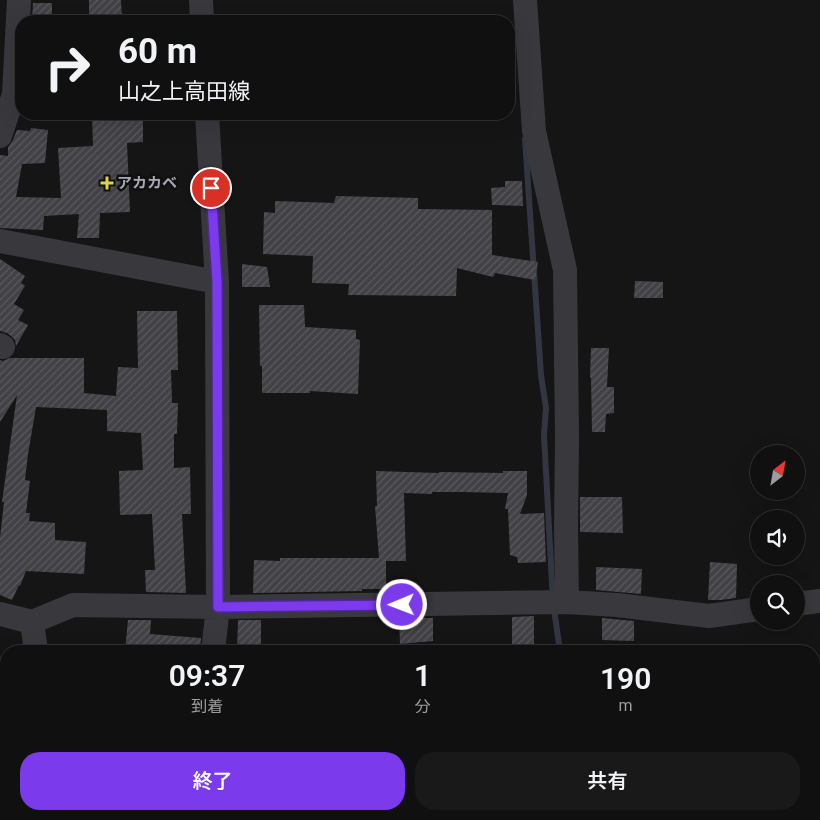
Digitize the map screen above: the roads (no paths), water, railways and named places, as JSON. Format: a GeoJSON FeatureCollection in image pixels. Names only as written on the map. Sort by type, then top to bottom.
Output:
{"type":"FeatureCollection","features":[{"type":"Feature","properties":{"kind":"street"},"geometry":{"type":"LineString","coordinates":[[18,15],[19,0]]}},
{"type":"Feature","properties":{"kind":"street"},"geometry":{"type":"LineString","coordinates":[[201,0],[202,15]]}},
{"type":"Feature","properties":{"kind":"street"},"geometry":{"type":"LineString","coordinates":[[525,0],[534,131],[565,270],[568,437],[567,602]]}},
{"type":"Feature","properties":{"kind":"street"},"geometry":{"type":"LineString","coordinates":[[0,136],[14,94],[15,75]]}},
{"type":"Feature","properties":{"kind":"street"},"geometry":{"type":"LineString","coordinates":[[207,120],[217,282],[218,607],[214,645]]}},
{"type":"Feature","properties":{"kind":"street"},"geometry":{"type":"LineString","coordinates":[[0,241],[217,282]]}},
{"type":"Feature","properties":{"kind":"street"},"geometry":{"type":"LineString","coordinates":[[805,603],[820,601]]}},
{"type":"Feature","properties":{"kind":"street"},"geometry":{"type":"LineString","coordinates":[[0,614],[32,622],[73,604],[218,607],[567,602],[617,605],[709,616],[750,610]]}},
{"type":"Feature","properties":{"kind":"street"},"geometry":{"type":"LineString","coordinates":[[32,622],[35,645]]}},
{"type":"Feature","properties":{"kind":"waterway"},"geometry":{"type":"LineString","coordinates":[[525,139],[541,375],[546,408],[544,435],[553,602],[559,645]]}},
{"type":"Feature","properties":{"kind":"place","name":"アカカベ"},"geometry":{"type":"Point","coordinates":[107,183]}}]}
